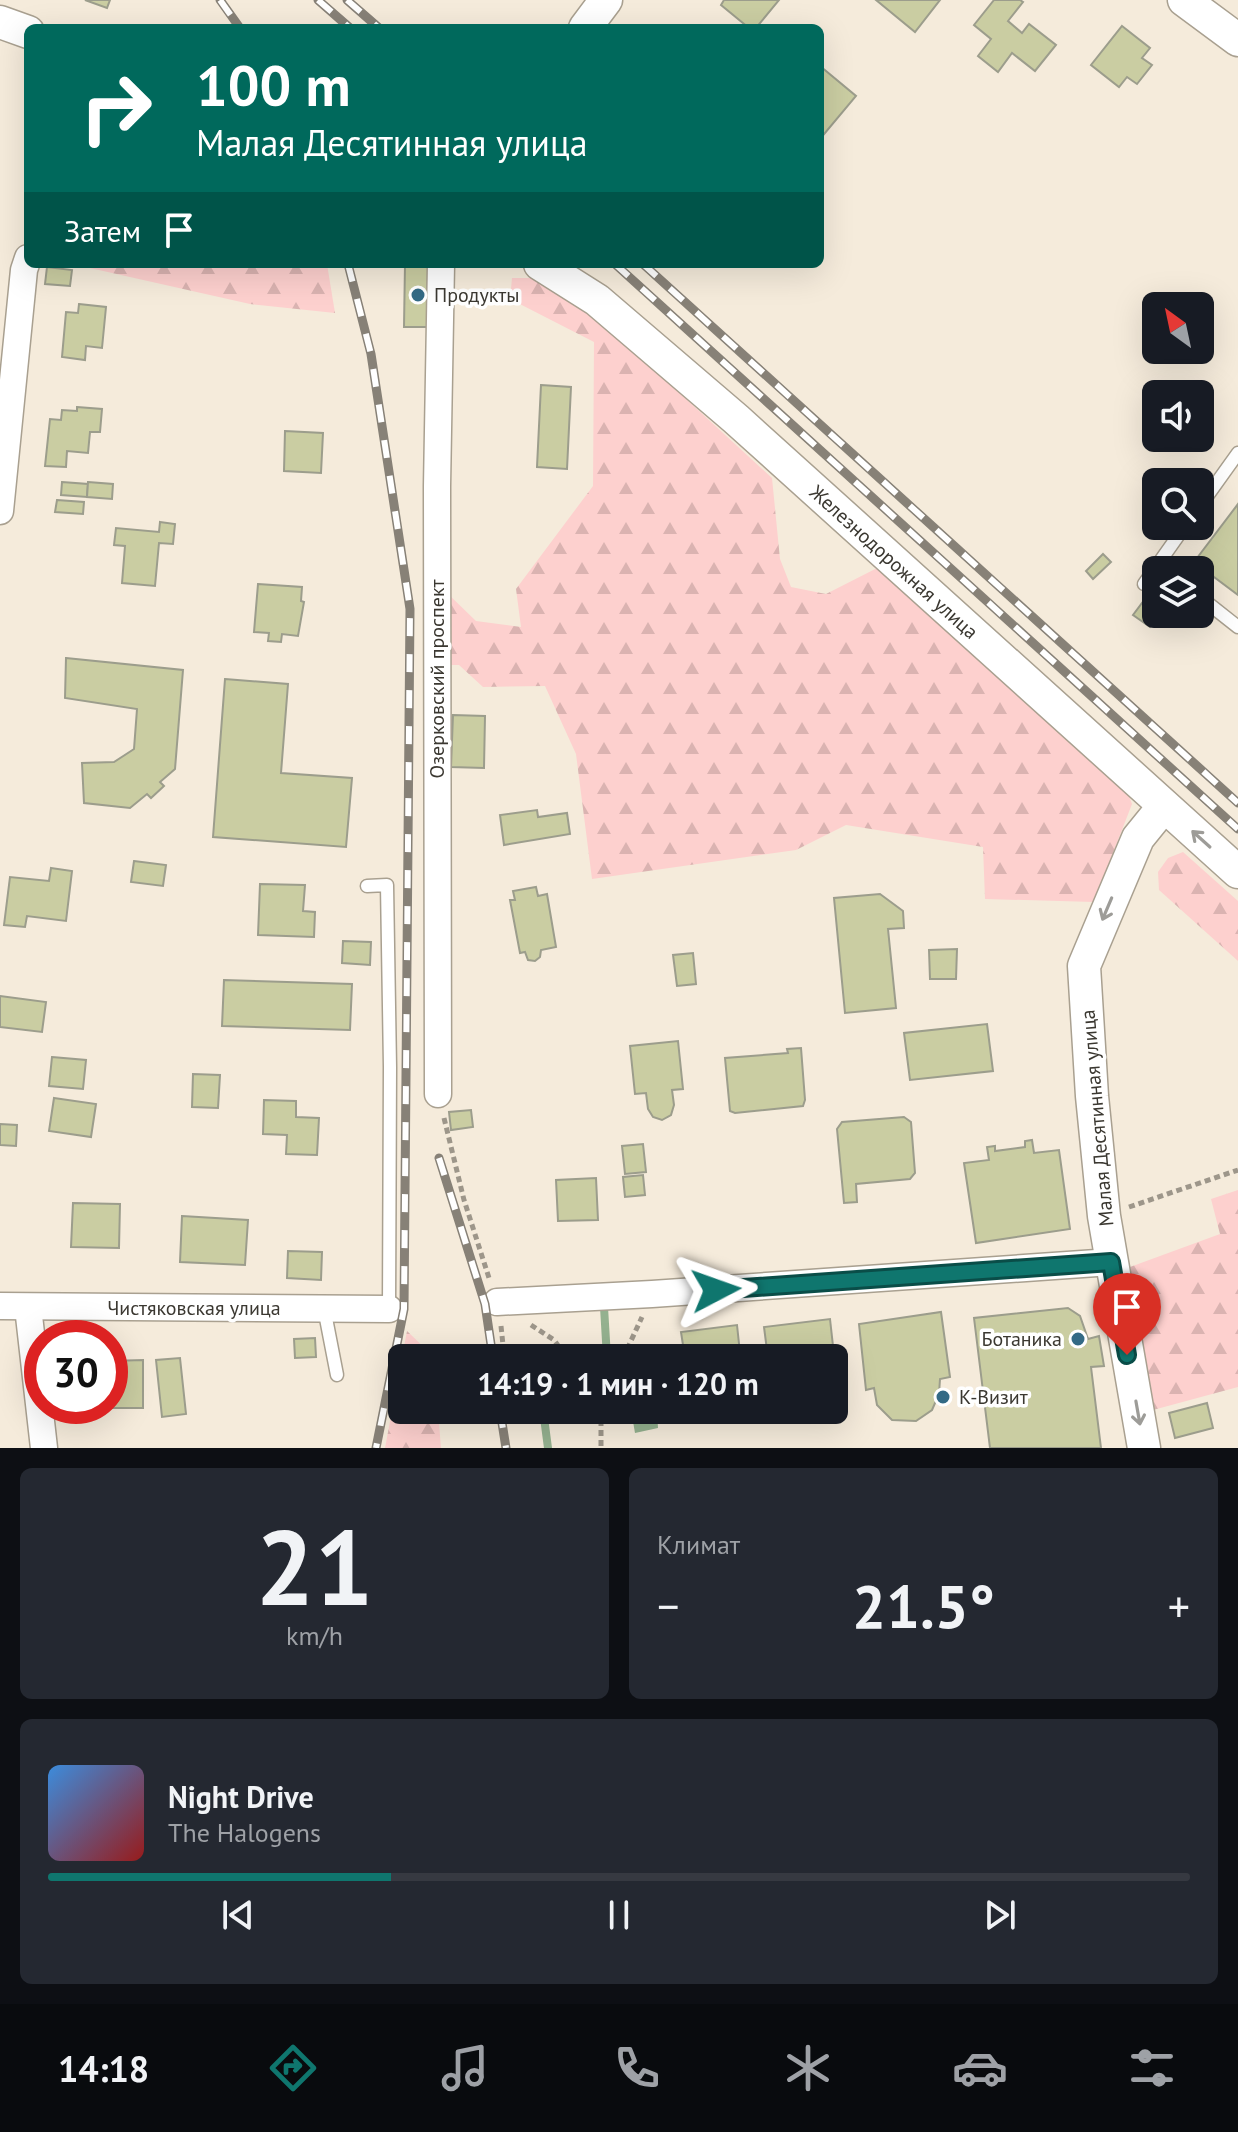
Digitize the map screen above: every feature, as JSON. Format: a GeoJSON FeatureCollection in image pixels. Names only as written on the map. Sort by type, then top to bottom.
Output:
{"type":"FeatureCollection","features":[{"type":"Feature","properties":{"kind":"street"},"geometry":{"type":"LineString","coordinates":[[588,24],[606,0]]}},
{"type":"Feature","properties":{"kind":"street"},"geometry":{"type":"LineString","coordinates":[[1184,0],[1238,40]]}},
{"type":"Feature","properties":{"kind":"street"},"geometry":{"type":"LineString","coordinates":[[0,22],[24,31]]}},
{"type":"Feature","properties":{"kind":"street"},"geometry":{"type":"LineString","coordinates":[[0,511],[25,268]]}},
{"type":"Feature","properties":{"kind":"street","name":"Озерковский проспект"},"geometry":{"type":"LineString","coordinates":[[438,1094],[437,486],[441,268]]}},
{"type":"Feature","properties":{"kind":"street","name":"Железнодорожная улица"},"geometry":{"type":"LineString","coordinates":[[546,268],[597,300],[736,419],[1238,872]]}},
{"type":"Feature","properties":{"kind":"street"},"geometry":{"type":"LineString","coordinates":[[1134,778],[1141,797],[1138,838]]}},
{"type":"Feature","properties":{"kind":"street","name":"Малая Десятинная улица"},"geometry":{"type":"LineString","coordinates":[[1144,1448],[1104,1216],[1084,966],[1138,838],[1164,806]]}},
{"type":"Feature","properties":{"kind":"street"},"geometry":{"type":"LineString","coordinates":[[497,1302],[1111,1262]]}},
{"type":"Feature","properties":{"kind":"street","name":"Чистяковская улица"},"geometry":{"type":"LineString","coordinates":[[0,1306],[389,1309]]}},
{"type":"Feature","properties":{"kind":"street"},"geometry":{"type":"LineString","coordinates":[[28,1307],[44,1448]]}},
{"type":"Feature","properties":{"kind":"lane"},"geometry":{"type":"LineString","coordinates":[[1214,486],[1238,453]]}},
{"type":"Feature","properties":{"kind":"lane"},"geometry":{"type":"LineString","coordinates":[[1214,608],[1238,627]]}},
{"type":"Feature","properties":{"kind":"lane"},"geometry":{"type":"LineString","coordinates":[[367,886],[387,885],[389,1309]]}},
{"type":"Feature","properties":{"kind":"lane"},"geometry":{"type":"LineString","coordinates":[[324,1308],[337,1375]]}},
{"type":"Feature","properties":{"kind":"path"},"geometry":{"type":"LineString","coordinates":[[438,1094],[464,1200],[497,1302],[503,1344]]}},
{"type":"Feature","properties":{"kind":"path"},"geometry":{"type":"LineString","coordinates":[[1104,1216],[1238,1170]]}},
{"type":"Feature","properties":{"kind":"path"},"geometry":{"type":"LineString","coordinates":[[629,1344],[652,1294]]}},
{"type":"Feature","properties":{"kind":"path"},"geometry":{"type":"LineString","coordinates":[[601,1424],[601,1448]]}},
{"type":"Feature","properties":{"kind":"green space"},"geometry":{"type":"Polygon","coordinates":[[[90,268],[328,268],[335,313],[250,304],[90,268]]]}},
{"type":"Feature","properties":{"kind":"green space"},"geometry":{"type":"Polygon","coordinates":[[[512,278],[533,278],[573,299],[772,478],[780,559],[791,587],[826,594],[885,564],[1123,780],[1132,804],[1094,902],[985,899],[983,847],[846,825],[796,850],[592,879],[576,754],[545,686],[483,687],[459,665],[446,665],[444,590],[476,621],[521,627],[516,589],[593,486],[594,342],[510,299],[512,278]]]}},
{"type":"Feature","properties":{"kind":"green space"},"geometry":{"type":"Polygon","coordinates":[[[1183,852],[1238,901],[1238,961],[1159,890],[1158,872],[1168,858],[1183,852]]]}},
{"type":"Feature","properties":{"kind":"green space"},"geometry":{"type":"Polygon","coordinates":[[[1238,1190],[1238,1387],[1153,1410],[1130,1267],[1220,1234],[1211,1199],[1238,1190]]]}},
{"type":"Feature","properties":{"kind":"green space"},"geometry":{"type":"Polygon","coordinates":[[[407,1331],[421,1344],[405,1344],[407,1331]]]}},
{"type":"Feature","properties":{"kind":"green space"},"geometry":{"type":"Polygon","coordinates":[[[390,1424],[439,1424],[441,1448],[385,1448],[390,1424]]]}},
{"type":"Feature","properties":{"kind":"shaded area"},"geometry":{"type":"Polygon","coordinates":[[[633,1424],[658,1424],[658,1428],[635,1433],[633,1424]]]}},
{"type":"Feature","properties":{"kind":"building"},"geometry":{"type":"Polygon","coordinates":[[[85,0],[110,0],[107,8],[85,0]]]}},
{"type":"Feature","properties":{"kind":"building"},"geometry":{"type":"Polygon","coordinates":[[[724,0],[779,0],[759,24],[744,24],[721,5],[724,0]]]}},
{"type":"Feature","properties":{"kind":"building"},"geometry":{"type":"Polygon","coordinates":[[[876,0],[940,0],[915,32],[876,0]]]}},
{"type":"Feature","properties":{"kind":"building"},"geometry":{"type":"Polygon","coordinates":[[[994,0],[1023,2],[1008,21],[1022,33],[1029,24],[1056,45],[1035,71],[1012,53],[998,72],[978,56],[991,39],[974,25],[994,0]]]}},
{"type":"Feature","properties":{"kind":"building"},"geometry":{"type":"Polygon","coordinates":[[[1122,26],[1150,48],[1142,58],[1152,65],[1137,84],[1127,77],[1119,87],[1091,65],[1122,26]]]}},
{"type":"Feature","properties":{"kind":"building"},"geometry":{"type":"Polygon","coordinates":[[[824,69],[856,96],[824,134],[824,69]]]}},
{"type":"Feature","properties":{"kind":"building"},"geometry":{"type":"Polygon","coordinates":[[[47,268],[72,270],[70,286],[45,284],[47,268]]]}},
{"type":"Feature","properties":{"kind":"building","name":"Продукты"},"geometry":{"type":"Polygon","coordinates":[[[405,268],[433,268],[431,327],[404,327],[405,268]]]}},
{"type":"Feature","properties":{"kind":"building"},"geometry":{"type":"Polygon","coordinates":[[[79,304],[106,307],[102,348],[86,346],[85,360],[62,357],[66,312],[78,313],[79,304]]]}},
{"type":"Feature","properties":{"kind":"building"},"geometry":{"type":"Polygon","coordinates":[[[541,385],[571,387],[567,469],[537,467],[541,385]]]}},
{"type":"Feature","properties":{"kind":"building"},"geometry":{"type":"Polygon","coordinates":[[[77,407],[102,409],[100,432],[90,432],[88,453],[67,451],[66,467],[45,466],[50,419],[61,420],[62,410],[77,411],[77,407]]]}},
{"type":"Feature","properties":{"kind":"building"},"geometry":{"type":"Polygon","coordinates":[[[285,431],[323,433],[321,473],[284,471],[285,431]]]}},
{"type":"Feature","properties":{"kind":"building"},"geometry":{"type":"Polygon","coordinates":[[[62,482],[88,484],[87,497],[61,495],[62,482]]]}},
{"type":"Feature","properties":{"kind":"building"},"geometry":{"type":"Polygon","coordinates":[[[88,482],[113,484],[112,499],[87,497],[88,482]]]}},
{"type":"Feature","properties":{"kind":"building"},"geometry":{"type":"Polygon","coordinates":[[[57,500],[84,502],[83,514],[55,512],[57,500]]]}},
{"type":"Feature","properties":{"kind":"building"},"geometry":{"type":"Polygon","coordinates":[[[1238,504],[1238,595],[1214,577],[1214,556],[1199,556],[1214,540],[1214,536],[1238,504]]]}},
{"type":"Feature","properties":{"kind":"building"},"geometry":{"type":"Polygon","coordinates":[[[160,522],[175,524],[173,544],[159,543],[155,586],[122,583],[125,546],[114,545],[116,528],[159,532],[160,522]]]}},
{"type":"Feature","properties":{"kind":"building"},"geometry":{"type":"Polygon","coordinates":[[[1103,554],[1111,562],[1093,579],[1086,571],[1103,554]]]}},
{"type":"Feature","properties":{"kind":"building"},"geometry":{"type":"Polygon","coordinates":[[[258,584],[302,587],[301,601],[304,602],[298,636],[282,634],[281,642],[268,641],[269,633],[254,632],[258,584]]]}},
{"type":"Feature","properties":{"kind":"building"},"geometry":{"type":"Polygon","coordinates":[[[1142,603],[1142,621],[1133,615],[1142,603]]]}},
{"type":"Feature","properties":{"kind":"building"},"geometry":{"type":"Polygon","coordinates":[[[66,658],[183,670],[175,769],[160,782],[164,786],[151,798],[147,794],[130,808],[84,803],[82,763],[114,762],[134,749],[137,709],[65,698],[66,658]]]}},
{"type":"Feature","properties":{"kind":"building"},"geometry":{"type":"Polygon","coordinates":[[[225,679],[288,684],[281,773],[352,778],[346,847],[213,837],[225,679]]]}},
{"type":"Feature","properties":{"kind":"building"},"geometry":{"type":"Polygon","coordinates":[[[453,715],[485,716],[484,768],[451,767],[453,715]]]}},
{"type":"Feature","properties":{"kind":"building"},"geometry":{"type":"Polygon","coordinates":[[[537,810],[538,817],[567,813],[570,834],[504,845],[500,815],[537,810]]]}},
{"type":"Feature","properties":{"kind":"building"},"geometry":{"type":"Polygon","coordinates":[[[134,861],[166,865],[163,886],[131,882],[134,861]]]}},
{"type":"Feature","properties":{"kind":"building"},"geometry":{"type":"Polygon","coordinates":[[[51,868],[72,871],[66,921],[27,916],[25,927],[4,925],[10,877],[49,881],[51,868]]]}},
{"type":"Feature","properties":{"kind":"building"},"geometry":{"type":"Polygon","coordinates":[[[260,884],[305,885],[303,911],[315,912],[314,937],[258,935],[260,884]]]}},
{"type":"Feature","properties":{"kind":"building"},"geometry":{"type":"Polygon","coordinates":[[[536,887],[538,896],[547,894],[556,947],[541,950],[540,957],[535,961],[528,960],[525,952],[520,953],[510,900],[515,900],[513,891],[536,887]]]}},
{"type":"Feature","properties":{"kind":"building"},"geometry":{"type":"Polygon","coordinates":[[[880,894],[903,911],[904,928],[888,929],[896,1008],[845,1013],[834,898],[880,894]]]}},
{"type":"Feature","properties":{"kind":"building"},"geometry":{"type":"Polygon","coordinates":[[[343,941],[371,942],[370,965],[342,963],[343,941]]]}},
{"type":"Feature","properties":{"kind":"building"},"geometry":{"type":"Polygon","coordinates":[[[957,949],[956,979],[930,979],[929,950],[957,949]]]}},
{"type":"Feature","properties":{"kind":"building"},"geometry":{"type":"Polygon","coordinates":[[[693,953],[696,984],[677,986],[673,955],[693,953]]]}},
{"type":"Feature","properties":{"kind":"building"},"geometry":{"type":"Polygon","coordinates":[[[224,980],[352,984],[350,1030],[222,1026],[224,980]]]}},
{"type":"Feature","properties":{"kind":"building"},"geometry":{"type":"Polygon","coordinates":[[[0,996],[46,1002],[42,1032],[0,1027],[0,996]]]}},
{"type":"Feature","properties":{"kind":"building"},"geometry":{"type":"Polygon","coordinates":[[[987,1024],[993,1071],[910,1080],[904,1033],[987,1024]]]}},
{"type":"Feature","properties":{"kind":"building"},"geometry":{"type":"Polygon","coordinates":[[[678,1041],[683,1089],[672,1090],[674,1105],[671,1115],[662,1120],[653,1117],[648,1109],[646,1093],[635,1094],[630,1046],[678,1041]]]}},
{"type":"Feature","properties":{"kind":"building"},"geometry":{"type":"Polygon","coordinates":[[[801,1048],[803,1106],[730,1111],[725,1058],[788,1053],[787,1049],[801,1048]]]}},
{"type":"Feature","properties":{"kind":"building"},"geometry":{"type":"Polygon","coordinates":[[[52,1057],[86,1060],[83,1089],[49,1086],[52,1057]]]}},
{"type":"Feature","properties":{"kind":"building"},"geometry":{"type":"Polygon","coordinates":[[[193,1074],[220,1075],[218,1108],[192,1107],[193,1074]]]}},
{"type":"Feature","properties":{"kind":"building"},"geometry":{"type":"Polygon","coordinates":[[[54,1098],[96,1104],[91,1137],[49,1131],[54,1098]]]}},
{"type":"Feature","properties":{"kind":"building"},"geometry":{"type":"Polygon","coordinates":[[[264,1100],[296,1101],[296,1117],[319,1118],[317,1155],[286,1154],[287,1135],[263,1134],[264,1100]]]}},
{"type":"Feature","properties":{"kind":"building"},"geometry":{"type":"Polygon","coordinates":[[[471,1110],[473,1127],[451,1130],[449,1112],[471,1110]]]}},
{"type":"Feature","properties":{"kind":"building"},"geometry":{"type":"Polygon","coordinates":[[[904,1117],[911,1122],[915,1173],[910,1179],[856,1184],[857,1202],[844,1203],[837,1129],[842,1122],[904,1117]]]}},
{"type":"Feature","properties":{"kind":"building"},"geometry":{"type":"Polygon","coordinates":[[[0,1124],[17,1125],[16,1146],[0,1145],[0,1124]]]}},
{"type":"Feature","properties":{"kind":"building"},"geometry":{"type":"Polygon","coordinates":[[[1032,1140],[1034,1153],[1059,1150],[1070,1229],[976,1243],[964,1163],[989,1160],[987,1147],[995,1146],[995,1151],[1025,1147],[1025,1141],[1032,1140]]]}},
{"type":"Feature","properties":{"kind":"building"},"geometry":{"type":"Polygon","coordinates":[[[643,1144],[646,1172],[625,1174],[622,1146],[643,1144]]]}},
{"type":"Feature","properties":{"kind":"building"},"geometry":{"type":"Polygon","coordinates":[[[643,1175],[645,1195],[625,1197],[623,1177],[643,1175]]]}},
{"type":"Feature","properties":{"kind":"building"},"geometry":{"type":"Polygon","coordinates":[[[596,1178],[598,1220],[558,1221],[556,1180],[596,1178]]]}},
{"type":"Feature","properties":{"kind":"building"},"geometry":{"type":"Polygon","coordinates":[[[73,1203],[120,1204],[119,1248],[71,1247],[73,1203]]]}},
{"type":"Feature","properties":{"kind":"building"},"geometry":{"type":"Polygon","coordinates":[[[182,1216],[248,1220],[245,1265],[180,1262],[182,1216]]]}},
{"type":"Feature","properties":{"kind":"building"},"geometry":{"type":"Polygon","coordinates":[[[288,1251],[322,1252],[321,1280],[287,1278],[288,1251]]]}},
{"type":"Feature","properties":{"kind":"building"},"geometry":{"type":"Polygon","coordinates":[[[1068,1308],[1080,1316],[1088,1339],[1099,1336],[1104,1366],[1091,1367],[1101,1448],[990,1448],[974,1318],[1068,1308]]]}},
{"type":"Feature","properties":{"kind":"building"},"geometry":{"type":"Polygon","coordinates":[[[941,1312],[950,1377],[940,1379],[939,1394],[932,1410],[916,1421],[892,1420],[877,1405],[874,1388],[866,1390],[859,1324],[941,1312]]]}},
{"type":"Feature","properties":{"kind":"building"},"geometry":{"type":"Polygon","coordinates":[[[830,1319],[833,1344],[766,1344],[764,1327],[830,1319]]]}},
{"type":"Feature","properties":{"kind":"building"},"geometry":{"type":"Polygon","coordinates":[[[737,1325],[739,1344],[683,1344],[681,1332],[737,1325]]]}},
{"type":"Feature","properties":{"kind":"building"},"geometry":{"type":"Polygon","coordinates":[[[315,1338],[316,1357],[295,1358],[294,1339],[315,1338]]]}},
{"type":"Feature","properties":{"kind":"building"},"geometry":{"type":"Polygon","coordinates":[[[180,1358],[186,1414],[162,1417],[156,1360],[180,1358]]]}},
{"type":"Feature","properties":{"kind":"building"},"geometry":{"type":"Polygon","coordinates":[[[128,1360],[143,1360],[143,1408],[128,1408],[128,1360]]]}},
{"type":"Feature","properties":{"kind":"building"},"geometry":{"type":"Polygon","coordinates":[[[1207,1403],[1213,1428],[1175,1438],[1169,1413],[1207,1403]]]}},
{"type":"Feature","properties":{"kind":"waterway"},"geometry":{"type":"LineString","coordinates":[[604,1307],[606,1344]]}},
{"type":"Feature","properties":{"kind":"waterway"},"geometry":{"type":"LineString","coordinates":[[545,1424],[548,1448]]}},
{"type":"Feature","properties":{"kind":"railway"},"geometry":{"type":"LineString","coordinates":[[220,0],[237,24]]}},
{"type":"Feature","properties":{"kind":"railway"},"geometry":{"type":"LineString","coordinates":[[318,0],[345,24]]}},
{"type":"Feature","properties":{"kind":"railway"},"geometry":{"type":"LineString","coordinates":[[347,0],[374,24]]}},
{"type":"Feature","properties":{"kind":"railway"},"geometry":{"type":"LineString","coordinates":[[349,268],[371,354],[410,609],[404,1309],[376,1448]]}},
{"type":"Feature","properties":{"kind":"railway"},"geometry":{"type":"LineString","coordinates":[[619,268],[1238,829]]}},
{"type":"Feature","properties":{"kind":"railway"},"geometry":{"type":"LineString","coordinates":[[647,268],[1238,803]]}},
{"type":"Feature","properties":{"kind":"railway"},"geometry":{"type":"LineString","coordinates":[[439,1158],[485,1304],[491,1344]]}},
{"type":"Feature","properties":{"kind":"railway"},"geometry":{"type":"LineString","coordinates":[[502,1424],[506,1448]]}},
{"type":"Feature","properties":{"kind":"place","name":"Продукты"},"geometry":{"type":"Point","coordinates":[418,295]}},
{"type":"Feature","properties":{"kind":"place","name":"Ботаника"},"geometry":{"type":"Point","coordinates":[1078,1339]}},
{"type":"Feature","properties":{"kind":"place","name":"К-Визит"},"geometry":{"type":"Point","coordinates":[943,1397]}},
{"type":"Feature","properties":{"kind":"route"},"geometry":{"type":"LineString","coordinates":[[716,1290],[1111,1262],[1127,1355]]}}]}
